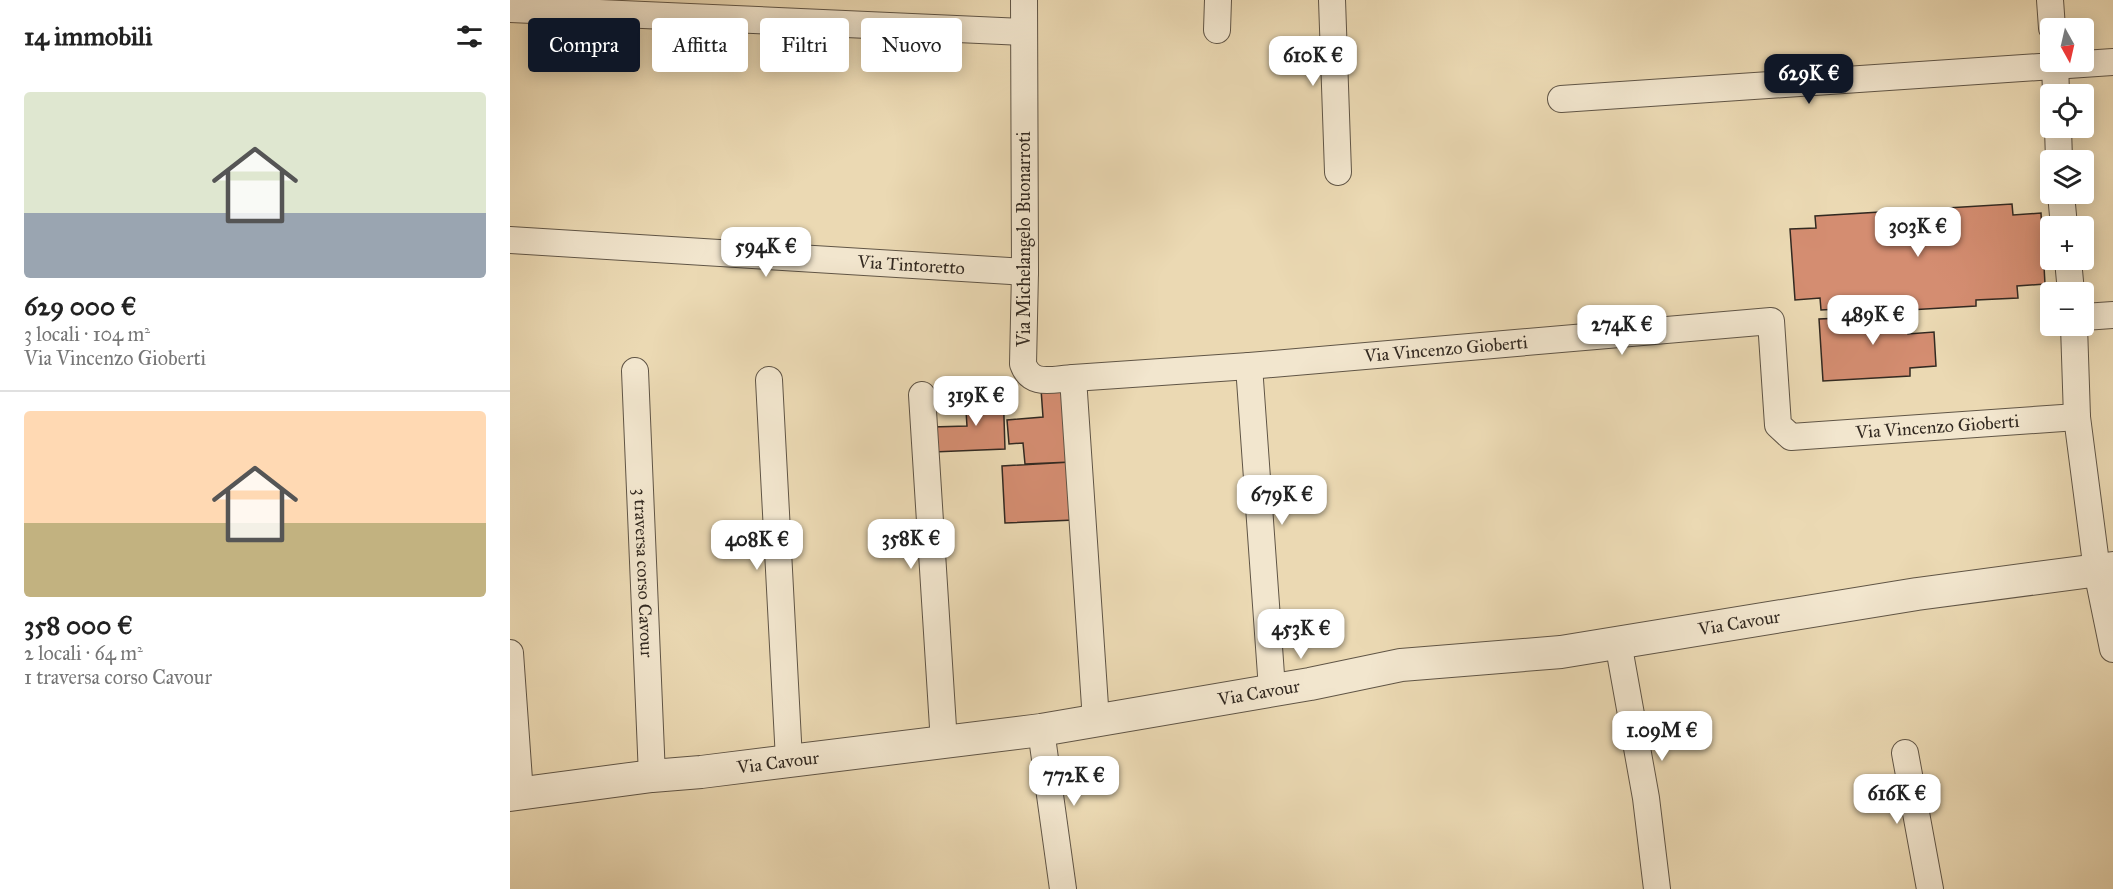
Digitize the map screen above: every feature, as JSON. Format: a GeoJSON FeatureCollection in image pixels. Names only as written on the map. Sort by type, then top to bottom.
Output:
{"type":"FeatureCollection","features":[{"type":"Feature","properties":{"kind":"street","name":"Via Michelangelo Buonarroti"},"geometry":{"type":"LineString","coordinates":[[1024,0],[1023,364],[1027,374],[1036,380],[1073,378]]}},
{"type":"Feature","properties":{"kind":"street"},"geometry":{"type":"LineString","coordinates":[[1217,30],[1218,0]]}},
{"type":"Feature","properties":{"kind":"street"},"geometry":{"type":"LineString","coordinates":[[1332,0],[1338,171]]}},
{"type":"Feature","properties":{"kind":"street"},"geometry":{"type":"LineString","coordinates":[[2050,0],[2051,18]]}},
{"type":"Feature","properties":{"kind":"street"},"geometry":{"type":"LineString","coordinates":[[510,9],[706,9],[1024,32]]}},
{"type":"Feature","properties":{"kind":"street"},"geometry":{"type":"LineString","coordinates":[[2094,63],[2113,62]]}},
{"type":"Feature","properties":{"kind":"street"},"geometry":{"type":"LineString","coordinates":[[1561,99],[2040,65]]}},
{"type":"Feature","properties":{"kind":"street","name":"Via Tintoretto"},"geometry":{"type":"LineString","coordinates":[[510,240],[1025,272]]}},
{"type":"Feature","properties":{"kind":"street"},"geometry":{"type":"LineString","coordinates":[[2094,316],[2113,315]]}},
{"type":"Feature","properties":{"kind":"street","name":"Via Vincenzo Gioberti"},"geometry":{"type":"LineString","coordinates":[[1073,378],[1249,366],[1771,321],[1778,425],[1791,437],[2077,417]]}},
{"type":"Feature","properties":{"kind":"street"},"geometry":{"type":"LineString","coordinates":[[2074,336],[2077,417],[2105,569],[2113,649]]}},
{"type":"Feature","properties":{"kind":"street"},"geometry":{"type":"LineString","coordinates":[[1249,366],[1272,689]]}},
{"type":"Feature","properties":{"kind":"street","name":"3 traversa corso Cavour"},"geometry":{"type":"LineString","coordinates":[[635,371],[651,776]]}},
{"type":"Feature","properties":{"kind":"street"},"geometry":{"type":"LineString","coordinates":[[1073,378],[1096,721]]}},
{"type":"Feature","properties":{"kind":"street"},"geometry":{"type":"LineString","coordinates":[[769,380],[789,760]]}},
{"type":"Feature","properties":{"kind":"street"},"geometry":{"type":"LineString","coordinates":[[922,395],[944,742]]}},
{"type":"Feature","properties":{"kind":"street","name":"Via Cavour"},"geometry":{"type":"LineString","coordinates":[[515,795],[651,776],[1041,730],[1401,665],[1561,652],[1917,594],[2105,569]]}},
{"type":"Feature","properties":{"kind":"street"},"geometry":{"type":"LineString","coordinates":[[1618,642],[1646,798],[1658,889]]}},
{"type":"Feature","properties":{"kind":"street"},"geometry":{"type":"LineString","coordinates":[[510,652],[515,795]]}},
{"type":"Feature","properties":{"kind":"street"},"geometry":{"type":"LineString","coordinates":[[1041,730],[1063,889]]}},
{"type":"Feature","properties":{"kind":"street"},"geometry":{"type":"LineString","coordinates":[[1905,753],[1930,889]]}},
{"type":"Feature","properties":{"kind":"building"},"geometry":{"type":"Polygon","coordinates":[[[2012,204],[2013,215],[2041,213],[2040,270],[2044,270],[2045,282],[2017,286],[2018,298],[1976,300],[1976,306],[1892,311],[1892,306],[1821,310],[1820,298],[1795,300],[1790,229],[1816,228],[1815,216],[2012,204]]]}},
{"type":"Feature","properties":{"kind":"building"},"geometry":{"type":"Polygon","coordinates":[[[1892,306],[1892,315],[1906,314],[1908,334],[1934,332],[1936,366],[1910,368],[1910,376],[1823,381],[1819,319],[1864,317],[1864,307],[1892,306]]]}},
{"type":"Feature","properties":{"kind":"building"},"geometry":{"type":"Polygon","coordinates":[[[1003,387],[1005,449],[933,452],[932,427],[967,426],[966,411],[980,411],[979,388],[1003,387]]]}},
{"type":"Feature","properties":{"kind":"building"},"geometry":{"type":"Polygon","coordinates":[[[1059,388],[1064,399],[1071,462],[1025,464],[1023,443],[1009,444],[1007,420],[1043,417],[1041,389],[1059,388]]]}},
{"type":"Feature","properties":{"kind":"building"},"geometry":{"type":"Polygon","coordinates":[[[1071,462],[1074,520],[1005,523],[1002,466],[1071,462]]]}}]}
